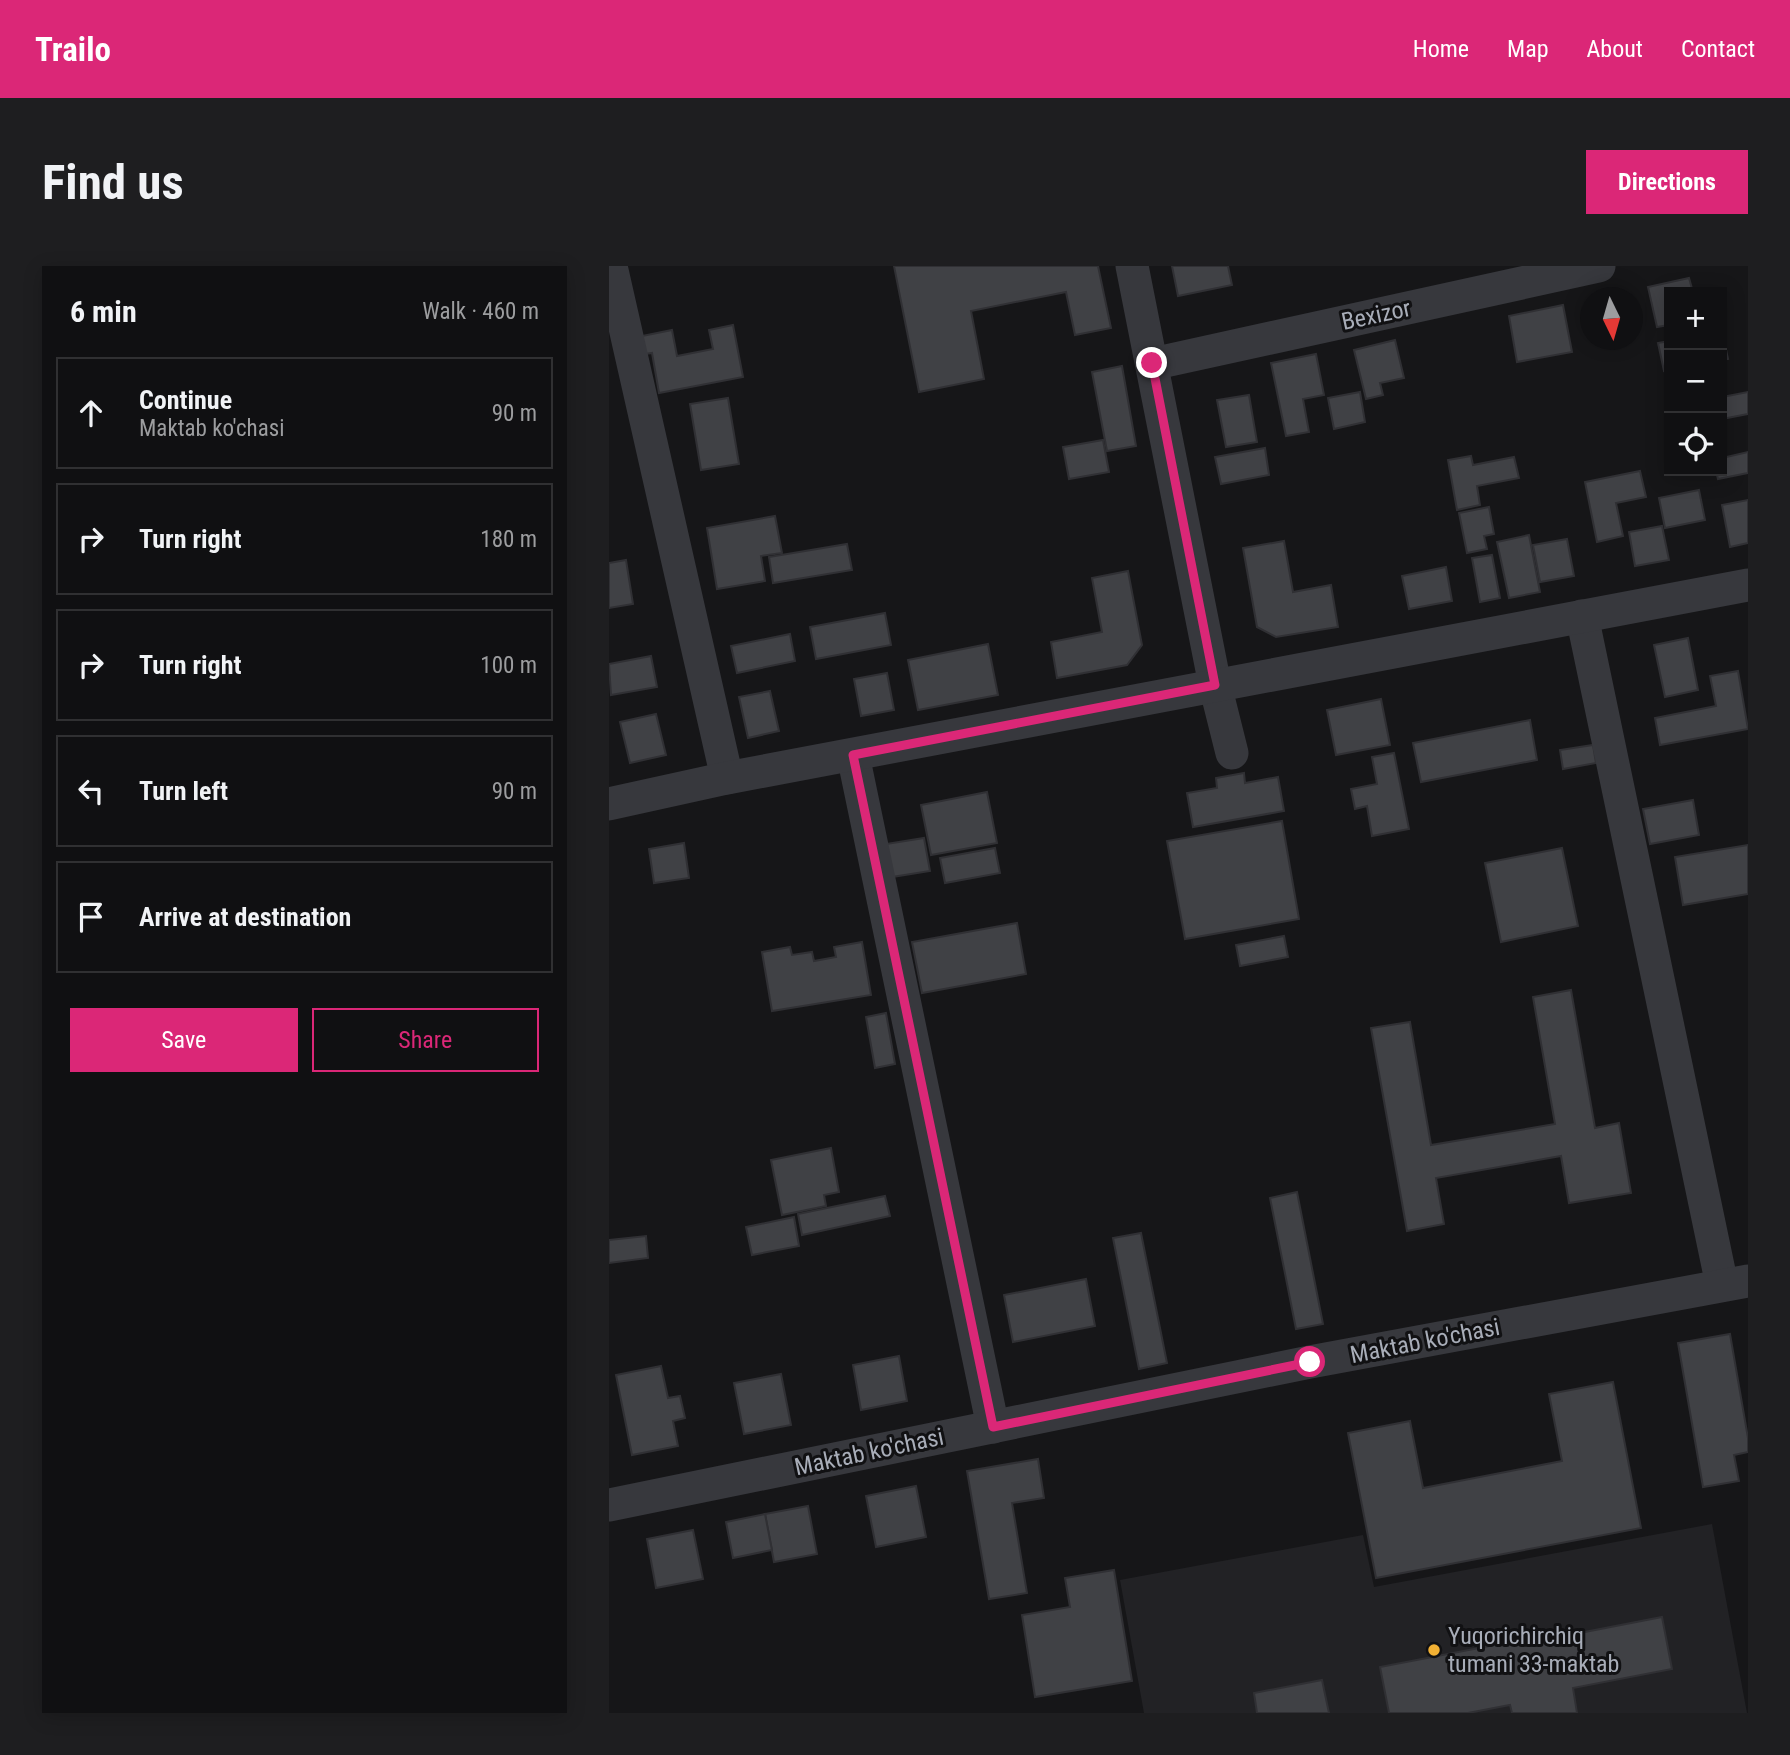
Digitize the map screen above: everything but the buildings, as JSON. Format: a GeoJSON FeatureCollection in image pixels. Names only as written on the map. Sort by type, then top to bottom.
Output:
{"type":"FeatureCollection","features":[{"type":"Feature","properties":{"kind":"street"},"geometry":{"type":"LineString","coordinates":[[611,266],[727,778]]}},
{"type":"Feature","properties":{"kind":"street"},"geometry":{"type":"LineString","coordinates":[[1132,266],[1215,685],[1232,753]]}},
{"type":"Feature","properties":{"kind":"street","name":"Bexizor"},"geometry":{"type":"LineString","coordinates":[[1152,363],[1599,266]]}},
{"type":"Feature","properties":{"kind":"street"},"geometry":{"type":"LineString","coordinates":[[609,804],[727,778],[1748,585]]}},
{"type":"Feature","properties":{"kind":"street"},"geometry":{"type":"LineString","coordinates":[[1583,616],[1735,1283]]}},
{"type":"Feature","properties":{"kind":"street"},"geometry":{"type":"LineString","coordinates":[[853,755],[993,1427]]}},
{"type":"Feature","properties":{"kind":"street","name":"Maktab ko'chasi"},"geometry":{"type":"LineString","coordinates":[[609,1506],[1310,1362],[1735,1283]]}},
{"type":"Feature","properties":{"kind":"shaded area","name":"Yuqorichirchiq tumani 33-maktab"},"geometry":{"type":"Polygon","coordinates":[[[1712,1524],[1747,1713],[1144,1713],[1120,1580],[1363,1535],[1374,1587],[1712,1524]]]}},
{"type":"Feature","properties":{"kind":"place","name":"Yuqorichirchiq tumani 33-maktab"},"geometry":{"type":"Point","coordinates":[1434,1650]}},
{"type":"Feature","properties":{"kind":"route"},"geometry":{"type":"LineString","coordinates":[[1152,363],[1215,685],[853,755],[993,1427],[1310,1362]]}}]}
